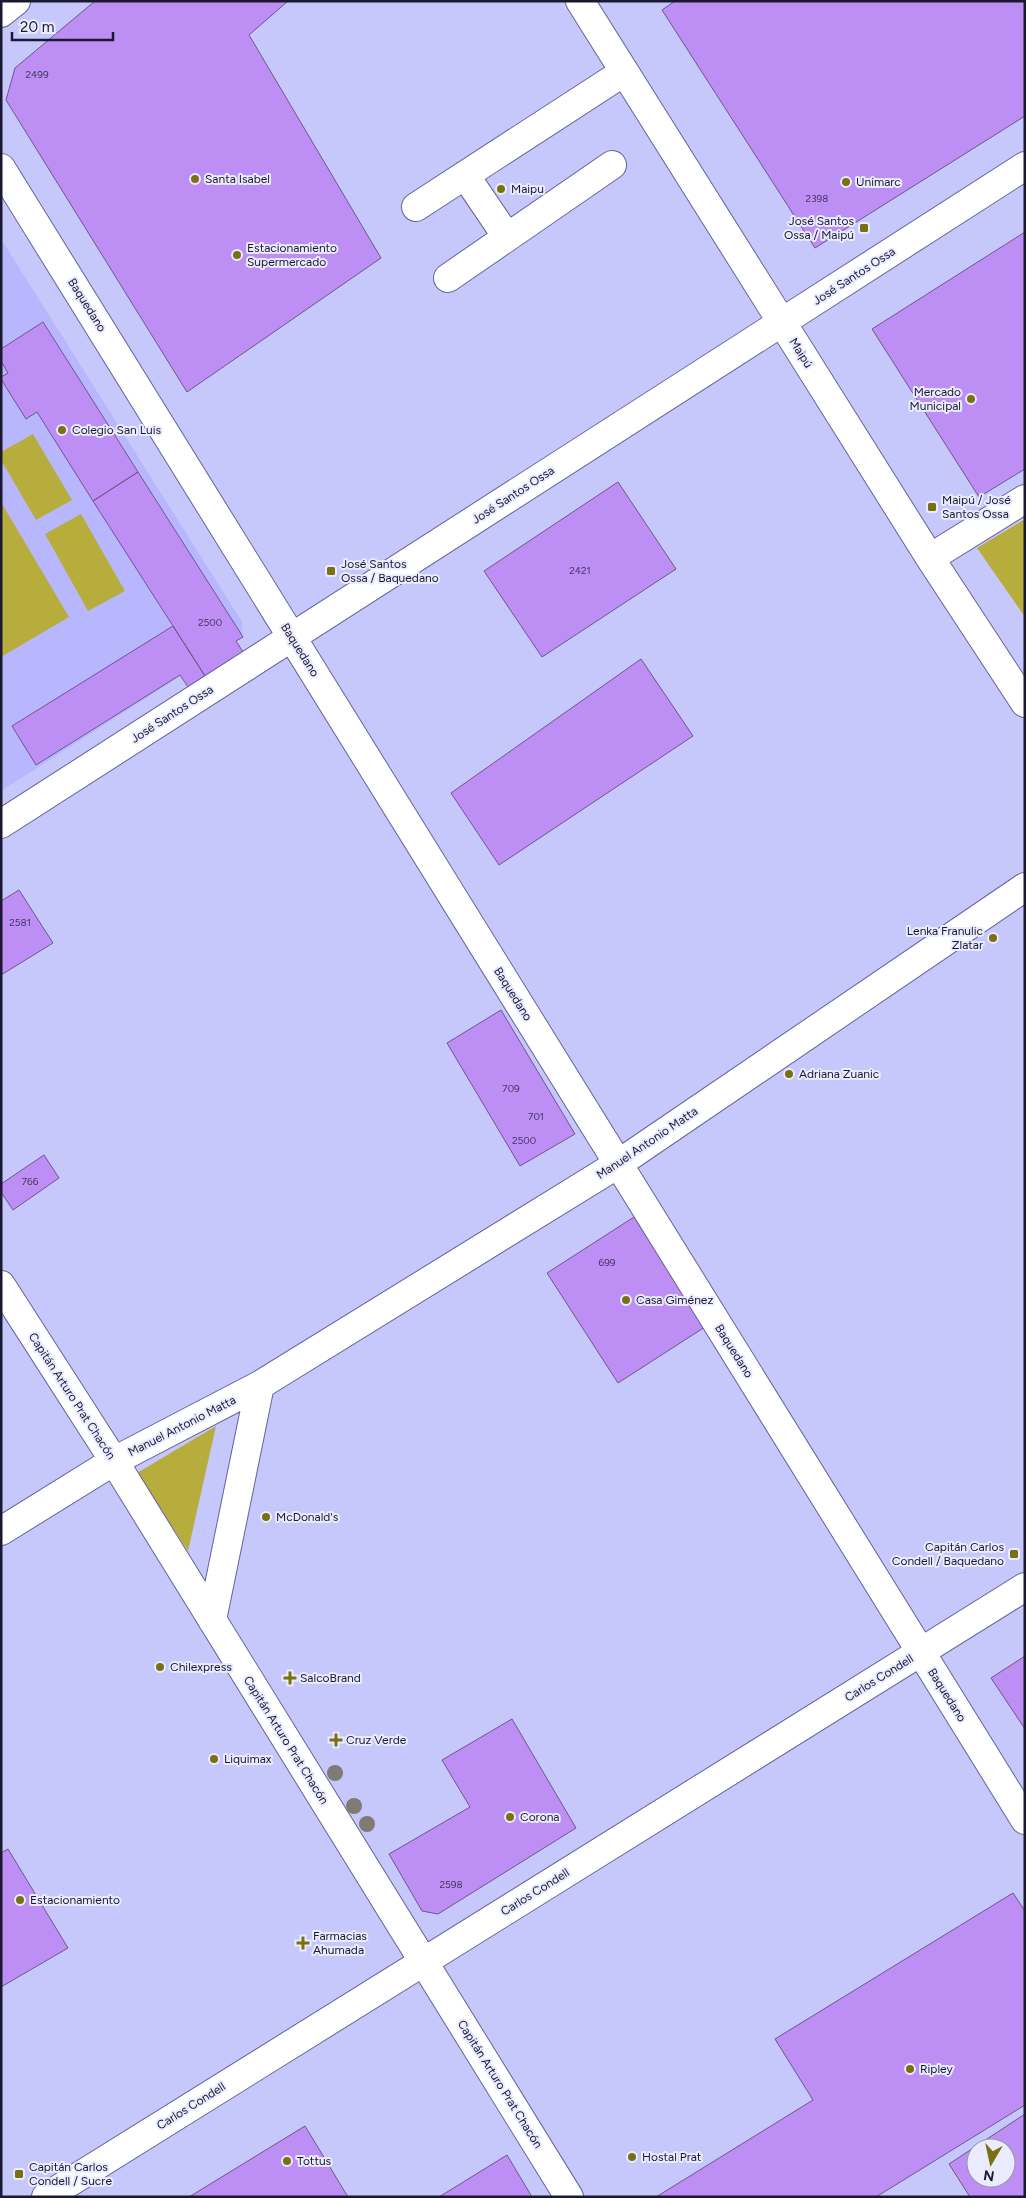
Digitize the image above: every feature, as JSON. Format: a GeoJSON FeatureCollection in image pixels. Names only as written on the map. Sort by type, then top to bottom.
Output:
{"type":"FeatureCollection","features":[{"type":"Feature","properties":{"kind":"street"},"geometry":{"type":"LineString","coordinates":[[1,13],[16,1]]}},
{"type":"Feature","properties":{"kind":"street","name":"Maipú"},"geometry":{"type":"LineString","coordinates":[[580,1],[930,558],[1025,703]]}},
{"type":"Feature","properties":{"kind":"street"},"geometry":{"type":"LineString","coordinates":[[416,207],[624,72]]}},
{"type":"Feature","properties":{"kind":"street"},"geometry":{"type":"LineString","coordinates":[[448,278],[612,166]]}},
{"type":"Feature","properties":{"kind":"street","name":"José Santos Ossa"},"geometry":{"type":"LineString","coordinates":[[1,824],[1025,166]]}},
{"type":"Feature","properties":{"kind":"street","name":"Baquedano"},"geometry":{"type":"LineString","coordinates":[[1,168],[1025,1820]]}},
{"type":"Feature","properties":{"kind":"street"},"geometry":{"type":"LineString","coordinates":[[465,175],[507,236]]}},
{"type":"Feature","properties":{"kind":"street"},"geometry":{"type":"LineString","coordinates":[[930,558],[1025,499]]}},
{"type":"Feature","properties":{"kind":"street","name":"Manuel Antonio Matta"},"geometry":{"type":"LineString","coordinates":[[1,1531],[114,1461],[260,1385],[618,1164],[1025,887]]}},
{"type":"Feature","properties":{"kind":"street","name":"Capitán Arturo Prat Chacón"},"geometry":{"type":"LineString","coordinates":[[1,1284],[114,1461],[569,2197]]}},
{"type":"Feature","properties":{"kind":"street","name":"Manuel Antonio Matta"},"geometry":{"type":"LineString","coordinates":[[212,1620],[260,1385]]}},
{"type":"Feature","properties":{"kind":"street","name":"Carlos Condell"},"geometry":{"type":"LineString","coordinates":[[46,2197],[1025,1587]]}},
{"type":"Feature","properties":{"kind":"shaded area","name":"Colegio San Luis"},"geometry":{"type":"Polygon","coordinates":[[[1,239],[242,622],[242,634],[235,641],[1,791],[1,239]]]}},
{"type":"Feature","properties":{"kind":"shaded area"},"geometry":{"type":"Polygon","coordinates":[[[33,434],[72,500],[36,520],[1,460],[1,452],[33,434]]]}},
{"type":"Feature","properties":{"kind":"shaded area"},"geometry":{"type":"Polygon","coordinates":[[[1,502],[69,617],[1,657],[1,502]]]}},
{"type":"Feature","properties":{"kind":"shaded area"},"geometry":{"type":"Polygon","coordinates":[[[81,514],[125,591],[88,611],[45,534],[81,514]]]}},
{"type":"Feature","properties":{"kind":"shaded area"},"geometry":{"type":"Polygon","coordinates":[[[1025,519],[1025,617],[977,548],[1025,519]]]}},
{"type":"Feature","properties":{"kind":"shaded area"},"geometry":{"type":"Polygon","coordinates":[[[216,1426],[188,1551],[137,1473],[216,1426]]]}},
{"type":"Feature","properties":{"kind":"building","name":"Santa Isabel"},"geometry":{"type":"Polygon","coordinates":[[[95,1],[288,1],[249,35],[381,258],[187,392],[6,100],[15,68],[95,1]]]}},
{"type":"Feature","properties":{"kind":"building","name":"Unimarc"},"geometry":{"type":"Polygon","coordinates":[[[675,1],[1025,1],[1025,116],[815,248],[662,10],[675,1]]]}},
{"type":"Feature","properties":{"kind":"building","name":"Mercado Municipal"},"geometry":{"type":"Polygon","coordinates":[[[1025,232],[1025,469],[979,497],[872,329],[1025,232]]]}},
{"type":"Feature","properties":{"kind":"building"},"geometry":{"type":"Polygon","coordinates":[[[43,322],[138,472],[93,501],[37,412],[26,419],[1,379],[1,377],[8,373],[1,361],[1,349],[43,322]]]}},
{"type":"Feature","properties":{"kind":"building"},"geometry":{"type":"Polygon","coordinates":[[[138,472],[243,637],[236,641],[243,652],[205,676],[93,501],[138,472]]]}},
{"type":"Feature","properties":{"kind":"building"},"geometry":{"type":"Polygon","coordinates":[[[618,482],[676,569],[542,657],[484,571],[618,482]]]}},
{"type":"Feature","properties":{"kind":"building"},"geometry":{"type":"Polygon","coordinates":[[[173,626],[205,676],[188,687],[180,675],[36,765],[12,726],[173,626]]]}},
{"type":"Feature","properties":{"kind":"building"},"geometry":{"type":"Polygon","coordinates":[[[641,659],[693,736],[499,865],[451,793],[641,659]]]}},
{"type":"Feature","properties":{"kind":"building"},"geometry":{"type":"Polygon","coordinates":[[[19,890],[53,943],[1,975],[1,901],[19,890]]]}},
{"type":"Feature","properties":{"kind":"building"},"geometry":{"type":"Polygon","coordinates":[[[501,1010],[575,1134],[520,1166],[447,1043],[501,1010]]]}},
{"type":"Feature","properties":{"kind":"building"},"geometry":{"type":"Polygon","coordinates":[[[44,1155],[59,1178],[13,1210],[1,1192],[1,1184],[44,1155]]]}},
{"type":"Feature","properties":{"kind":"building","name":"Casa Giménez"},"geometry":{"type":"Polygon","coordinates":[[[634,1217],[705,1327],[618,1383],[547,1273],[634,1217]]]}},
{"type":"Feature","properties":{"kind":"building"},"geometry":{"type":"Polygon","coordinates":[[[1025,1656],[1025,1729],[991,1678],[1025,1656]]]}},
{"type":"Feature","properties":{"kind":"building","name":"Corona"},"geometry":{"type":"Polygon","coordinates":[[[512,1719],[576,1828],[438,1914],[422,1911],[389,1854],[470,1807],[442,1760],[512,1719]]]}},
{"type":"Feature","properties":{"kind":"building","name":"Estacionamiento"},"geometry":{"type":"Polygon","coordinates":[[[8,1849],[68,1948],[1,1987],[1,1853],[8,1849]]]}},
{"type":"Feature","properties":{"kind":"building","name":"Ripley"},"geometry":{"type":"Polygon","coordinates":[[[1013,1893],[1025,1911],[1025,2105],[972,2138],[966,2138],[966,2141],[876,2197],[656,2197],[813,2100],[775,2039],[1013,1893]]]}},
{"type":"Feature","properties":{"kind":"building"},"geometry":{"type":"Polygon","coordinates":[[[1025,2114],[1025,2197],[970,2197],[949,2164],[966,2153],[966,2188],[1016,2188],[1016,2138],[989,2138],[1025,2114]]]}},
{"type":"Feature","properties":{"kind":"building","name":"Tottus"},"geometry":{"type":"Polygon","coordinates":[[[305,2126],[348,2197],[189,2197],[305,2126]]]}},
{"type":"Feature","properties":{"kind":"building"},"geometry":{"type":"Polygon","coordinates":[[[507,2155],[532,2197],[439,2197],[507,2155]]]}},
{"type":"Feature","properties":{"kind":"place","name":"Santa Isabel"},"geometry":{"type":"Point","coordinates":[195,179]}},
{"type":"Feature","properties":{"kind":"place","name":"Unimarc"},"geometry":{"type":"Point","coordinates":[846,182]}},
{"type":"Feature","properties":{"kind":"place","name":"Maipu"},"geometry":{"type":"Point","coordinates":[501,189]}},
{"type":"Feature","properties":{"kind":"place","name":"José Santos Ossa / Maipú"},"geometry":{"type":"Point","coordinates":[864,228]}},
{"type":"Feature","properties":{"kind":"place","name":"Estacionamiento Supermercado"},"geometry":{"type":"Point","coordinates":[237,255]}},
{"type":"Feature","properties":{"kind":"place","name":"Mercado Municipal"},"geometry":{"type":"Point","coordinates":[971,399]}},
{"type":"Feature","properties":{"kind":"place","name":"Colegio San Luis"},"geometry":{"type":"Point","coordinates":[62,430]}},
{"type":"Feature","properties":{"kind":"place","name":"Maipú / José Santos Ossa"},"geometry":{"type":"Point","coordinates":[932,507]}},
{"type":"Feature","properties":{"kind":"place","name":"José Santos Ossa / Baquedano"},"geometry":{"type":"Point","coordinates":[331,571]}},
{"type":"Feature","properties":{"kind":"place","name":"Lenka Franulic Zlatar"},"geometry":{"type":"Point","coordinates":[993,938]}},
{"type":"Feature","properties":{"kind":"place","name":"Adriana Zuanic"},"geometry":{"type":"Point","coordinates":[789,1074]}},
{"type":"Feature","properties":{"kind":"place","name":"Casa Giménez"},"geometry":{"type":"Point","coordinates":[626,1300]}},
{"type":"Feature","properties":{"kind":"place","name":"McDonald's"},"geometry":{"type":"Point","coordinates":[266,1517]}},
{"type":"Feature","properties":{"kind":"place","name":"Capitán Carlos Condell / Baquedano"},"geometry":{"type":"Point","coordinates":[1014,1554]}},
{"type":"Feature","properties":{"kind":"place","name":"Chilexpress"},"geometry":{"type":"Point","coordinates":[160,1667]}},
{"type":"Feature","properties":{"kind":"place","name":"SalcoBrand"},"geometry":{"type":"Point","coordinates":[290,1678]}},
{"type":"Feature","properties":{"kind":"place","name":"Cruz Verde"},"geometry":{"type":"Point","coordinates":[336,1740]}},
{"type":"Feature","properties":{"kind":"place","name":"Liquimax"},"geometry":{"type":"Point","coordinates":[214,1759]}},
{"type":"Feature","properties":{"kind":"place","name":"Corona"},"geometry":{"type":"Point","coordinates":[510,1817]}},
{"type":"Feature","properties":{"kind":"place","name":"Estacionamiento"},"geometry":{"type":"Point","coordinates":[20,1900]}},
{"type":"Feature","properties":{"kind":"place","name":"Farmacias Ahumada"},"geometry":{"type":"Point","coordinates":[303,1943]}},
{"type":"Feature","properties":{"kind":"place","name":"Ripley"},"geometry":{"type":"Point","coordinates":[910,2069]}},
{"type":"Feature","properties":{"kind":"place","name":"Hostal Prat"},"geometry":{"type":"Point","coordinates":[632,2157]}},
{"type":"Feature","properties":{"kind":"place","name":"Tottus"},"geometry":{"type":"Point","coordinates":[287,2161]}},
{"type":"Feature","properties":{"kind":"place","name":"Capitán Carlos Condell / Sucre"},"geometry":{"type":"Point","coordinates":[19,2174]}}]}
